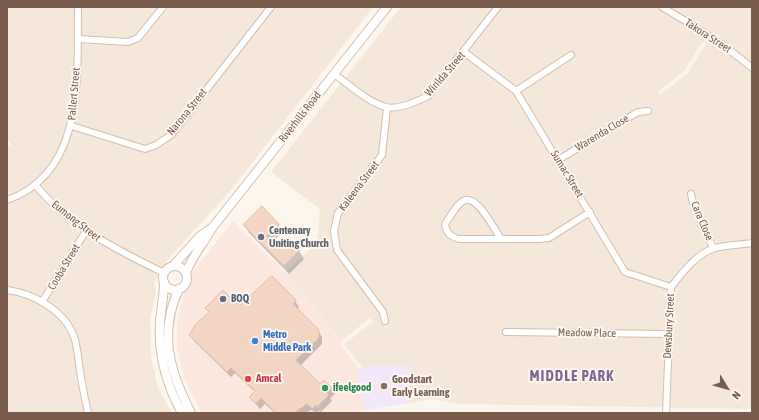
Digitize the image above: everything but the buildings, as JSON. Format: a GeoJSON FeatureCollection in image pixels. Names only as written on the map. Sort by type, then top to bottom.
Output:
{"type":"FeatureCollection","features":[{"type":"Feature","properties":{"kind":"street","name":"Pallert Street"},"geometry":{"type":"LineString","coordinates":[[7,200],[26,192],[35,185],[54,164],[72,126],[76,97],[78,7]]}},
{"type":"Feature","properties":{"kind":"street"},"geometry":{"type":"LineString","coordinates":[[78,39],[128,42],[138,38],[162,7]]}},
{"type":"Feature","properties":{"kind":"street","name":"Narona Street"},"geometry":{"type":"LineString","coordinates":[[72,126],[145,149],[156,145],[171,135],[270,7]]}},
{"type":"Feature","properties":{"kind":"street","name":"Riverhills Road"},"geometry":{"type":"LineString","coordinates":[[186,273],[194,255],[206,240],[212,228],[387,7]]}},
{"type":"Feature","properties":{"kind":"street","name":"Wirilda Street"},"geometry":{"type":"LineString","coordinates":[[387,108],[414,103],[428,96],[498,7]]}},
{"type":"Feature","properties":{"kind":"street","name":"Takora Street"},"geometry":{"type":"LineString","coordinates":[[662,7],[709,35],[731,50],[752,68]]}},
{"type":"Feature","properties":{"kind":"street","name":"Sumac Street"},"geometry":{"type":"LineString","coordinates":[[464,52],[516,91],[590,212],[624,272],[671,287]]}},
{"type":"Feature","properties":{"kind":"street"},"geometry":{"type":"LineString","coordinates":[[516,91],[571,55]]}},
{"type":"Feature","properties":{"kind":"street"},"geometry":{"type":"LineString","coordinates":[[334,74],[363,95],[387,108]]}},
{"type":"Feature","properties":{"kind":"street","name":"Kaleena Street"},"geometry":{"type":"LineString","coordinates":[[385,321],[384,312],[337,250],[334,231],[338,213],[382,155],[387,108]]}},
{"type":"Feature","properties":{"kind":"street","name":"Warenda Close"},"geometry":{"type":"LineString","coordinates":[[558,160],[638,112],[648,111]]}},
{"type":"Feature","properties":{"kind":"street","name":"Eumong Street"},"geometry":{"type":"LineString","coordinates":[[35,185],[53,204],[86,231],[100,240],[164,273]]}},
{"type":"Feature","properties":{"kind":"street","name":"Cara Close"},"geometry":{"type":"LineString","coordinates":[[691,194],[693,203],[713,248]]}},
{"type":"Feature","properties":{"kind":"street"},"geometry":{"type":"LineString","coordinates":[[501,239],[478,204],[472,200],[464,200],[445,224],[446,231],[452,237],[459,239],[539,240],[549,238],[590,212]]}},
{"type":"Feature","properties":{"kind":"street","name":"Riverhills Road"},"geometry":{"type":"LineString","coordinates":[[173,266],[200,236],[212,228]]}},
{"type":"Feature","properties":{"kind":"street","name":"Cooba Street"},"geometry":{"type":"LineString","coordinates":[[42,302],[86,231]]}},
{"type":"Feature","properties":{"kind":"street","name":"Dewsbury Street"},"geometry":{"type":"LineString","coordinates":[[666,413],[671,287],[680,275],[697,259],[713,248],[752,244]]}},
{"type":"Feature","properties":{"kind":"street"},"geometry":{"type":"LineString","coordinates":[[182,413],[168,385],[161,356],[160,324],[164,273],[173,266],[180,267],[186,273],[185,284],[179,289],[169,318],[169,351],[175,379],[191,413]]}},
{"type":"Feature","properties":{"kind":"street"},"geometry":{"type":"LineString","coordinates":[[164,282],[171,289],[179,289]]}},
{"type":"Feature","properties":{"kind":"street"},"geometry":{"type":"LineString","coordinates":[[7,290],[21,292],[42,302],[64,319],[74,337],[82,391],[88,413]]}},
{"type":"Feature","properties":{"kind":"street","name":"Meadow Place"},"geometry":{"type":"LineString","coordinates":[[506,332],[668,334]]}},
{"type":"Feature","properties":{"kind":"shaded area"},"geometry":{"type":"Polygon","coordinates":[[[7,7],[373,7],[231,190],[169,258],[154,283],[156,294],[150,318],[151,357],[158,388],[172,413],[7,413],[7,147],[11,144],[7,140],[7,7]]]}},
{"type":"Feature","properties":{"kind":"shaded area"},"geometry":{"type":"Polygon","coordinates":[[[401,7],[752,7],[752,409],[462,404],[432,399],[407,403],[410,366],[362,367],[344,344],[373,322],[370,318],[341,341],[285,272],[317,243],[320,209],[271,172],[401,7]],[[702,42],[684,71],[658,92],[660,95],[688,73],[706,44],[702,42]]]}},
{"type":"Feature","properties":{"kind":"shaded area"},"geometry":{"type":"Polygon","coordinates":[[[233,221],[285,272],[342,343],[341,344],[359,369],[365,410],[354,413],[201,413],[183,376],[177,348],[177,321],[183,297],[193,271],[233,221]]]}},
{"type":"Feature","properties":{"kind":"shaded area","name":"Goodstart Early Learning"},"geometry":{"type":"Polygon","coordinates":[[[410,366],[407,403],[365,410],[357,370],[362,367],[410,366]]]}},
{"type":"Feature","properties":{"kind":"place","name":"Centenary Uniting Church"},"geometry":{"type":"Point","coordinates":[261,237]}},
{"type":"Feature","properties":{"kind":"place","name":"BOQ"},"geometry":{"type":"Point","coordinates":[223,299]}},
{"type":"Feature","properties":{"kind":"place","name":"Metro Middle Park"},"geometry":{"type":"Point","coordinates":[255,341]}},
{"type":"Feature","properties":{"kind":"place","name":"Amcal"},"geometry":{"type":"Point","coordinates":[248,379]}},
{"type":"Feature","properties":{"kind":"place","name":"Goodstart Early Learning"},"geometry":{"type":"Point","coordinates":[384,386]}},
{"type":"Feature","properties":{"kind":"place","name":"ifeelgood"},"geometry":{"type":"Point","coordinates":[325,388]}},
{"type":"Feature","properties":{"kind":"district","name":"MIDDLE PARK"},"geometry":{"type":"Point","coordinates":[572,376]}}]}
